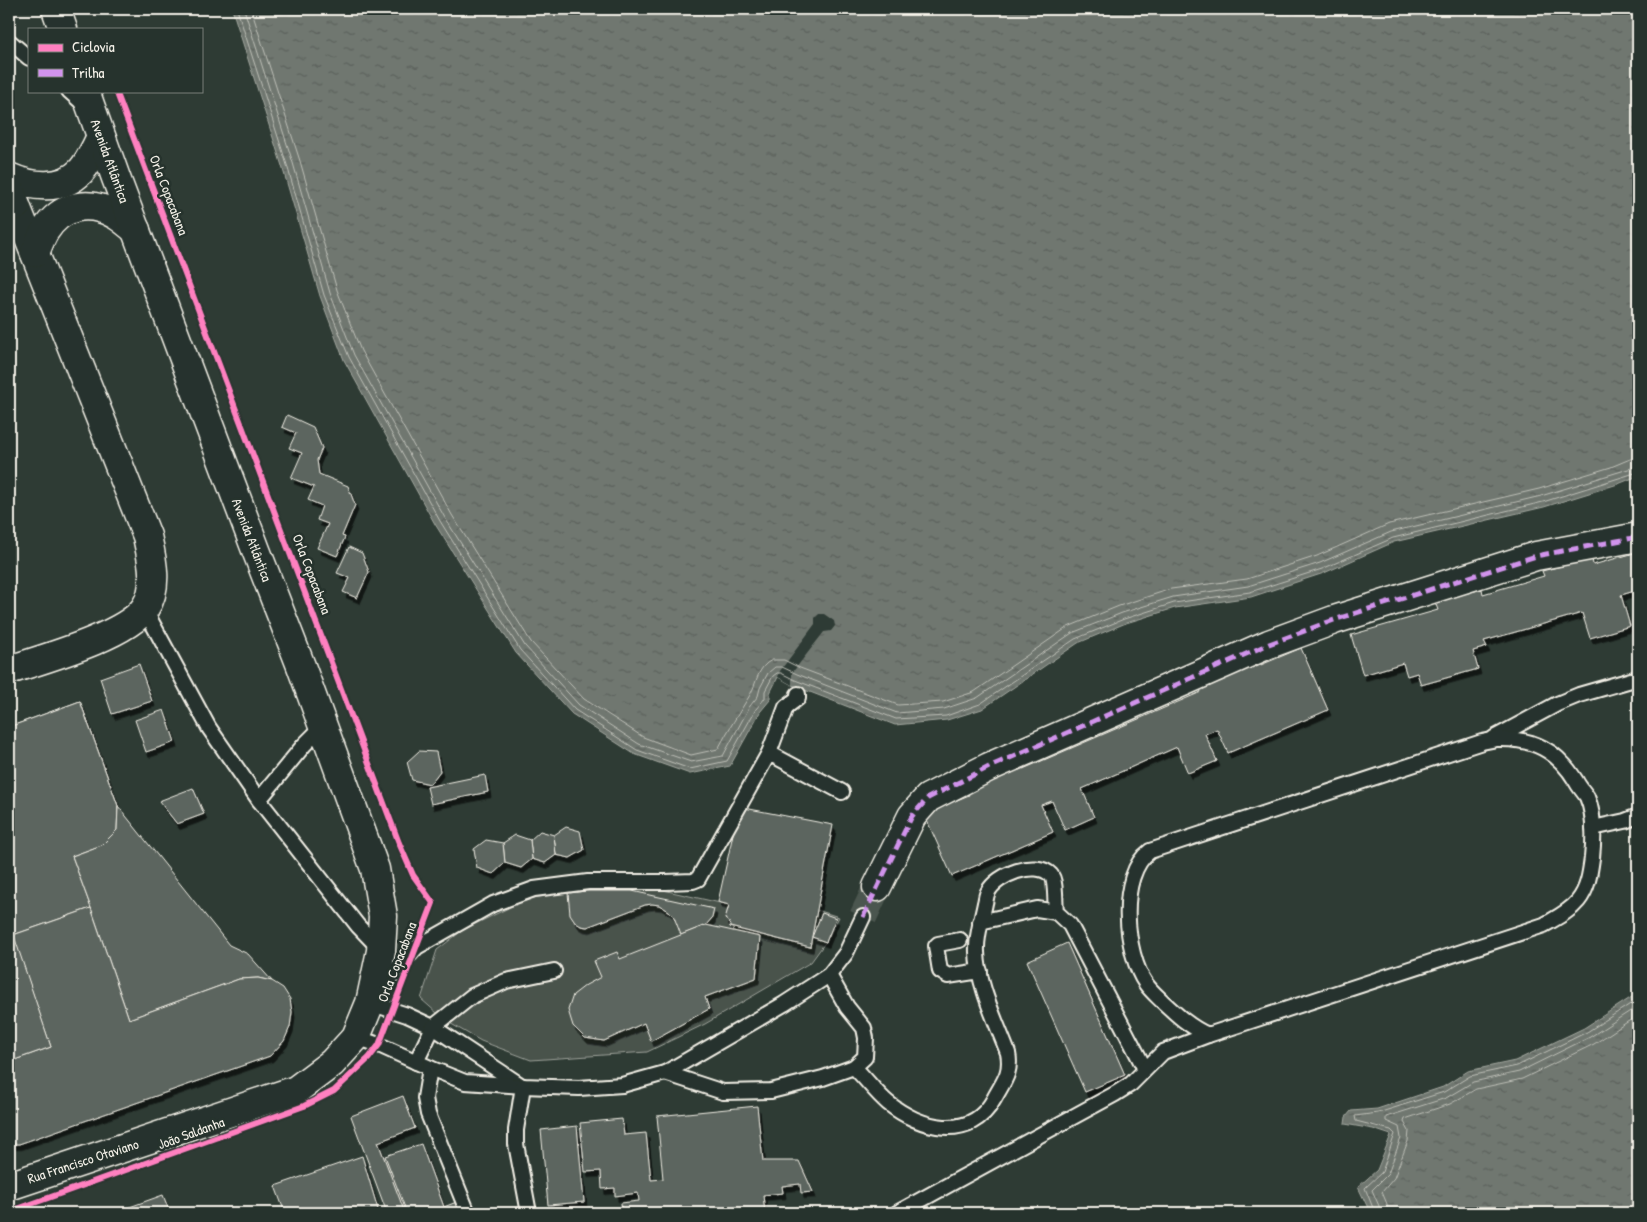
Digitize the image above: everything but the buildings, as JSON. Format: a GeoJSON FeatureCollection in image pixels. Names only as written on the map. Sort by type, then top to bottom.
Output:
{"type":"FeatureCollection","features":[{"type":"Feature","properties":{"kind":"main road"},"geometry":{"type":"LineString","coordinates":[[56,9],[63,28]]}},
{"type":"Feature","properties":{"kind":"main road","name":"Avenida Atlântica"},"geometry":{"type":"LineString","coordinates":[[89,101],[375,869],[383,916],[381,951],[371,1000]]}},
{"type":"Feature","properties":{"kind":"main road"},"geometry":{"type":"LineString","coordinates":[[9,177],[23,183],[37,185],[55,185],[71,179],[81,170],[101,137]]}},
{"type":"Feature","properties":{"kind":"main road"},"geometry":{"type":"LineString","coordinates":[[9,670],[110,634],[130,622],[147,602],[154,567],[147,536],[35,253],[11,200]]}},
{"type":"Feature","properties":{"kind":"main road"},"geometry":{"type":"LineString","coordinates":[[35,253],[45,230],[68,209],[84,206],[98,207],[115,214],[136,230]]}},
{"type":"Feature","properties":{"kind":"main road"},"geometry":{"type":"LineString","coordinates":[[877,887],[912,816],[928,798],[989,767],[1269,644],[1334,620],[1536,556],[1638,537]]}},
{"type":"Feature","properties":{"kind":"main road","name":"Rua Francisco Otaviano"},"geometry":{"type":"LineString","coordinates":[[9,1186],[296,1090],[332,1063],[356,1037],[371,1000]]}},
{"type":"Feature","properties":{"kind":"lane"},"geometry":{"type":"LineString","coordinates":[[9,41],[28,57]]}},
{"type":"Feature","properties":{"kind":"lane"},"geometry":{"type":"LineString","coordinates":[[71,92],[89,101]]}},
{"type":"Feature","properties":{"kind":"lane"},"geometry":{"type":"LineString","coordinates":[[147,602],[209,728],[258,800],[358,926],[381,951]]}},
{"type":"Feature","properties":{"kind":"lane"},"geometry":{"type":"LineString","coordinates":[[1208,1035],[1174,1014],[1146,984],[1139,970],[1130,936],[1128,904],[1129,892],[1135,871],[1144,855],[1158,847],[1489,740],[1556,704],[1579,695],[1638,678]]}},
{"type":"Feature","properties":{"kind":"lane"},"geometry":{"type":"LineString","coordinates":[[523,1086],[433,1027],[371,1000],[417,947],[493,904],[534,889],[588,882],[666,882],[693,881],[698,878],[770,753],[786,707],[798,698],[798,694]]}},
{"type":"Feature","properties":{"kind":"lane"},"geometry":{"type":"LineString","coordinates":[[258,800],[304,744],[322,727]]}},
{"type":"Feature","properties":{"kind":"lane"},"geometry":{"type":"LineString","coordinates":[[897,1213],[1115,1094],[1131,1084],[1163,1052],[1208,1035],[1544,925],[1568,912],[1579,900],[1588,882],[1594,842],[1587,798],[1568,767],[1546,748],[1519,739],[1489,740]]}},
{"type":"Feature","properties":{"kind":"lane"},"geometry":{"type":"LineString","coordinates":[[770,753],[842,792]]}},
{"type":"Feature","properties":{"kind":"lane"},"geometry":{"type":"LineString","coordinates":[[1593,828],[1638,816]]}},
{"type":"Feature","properties":{"kind":"lane"},"geometry":{"type":"LineString","coordinates":[[854,1067],[887,1102],[919,1122],[930,1126],[946,1127],[976,1120],[988,1109],[1008,1074],[1010,1064],[1008,1053],[984,988],[977,952],[980,922],[988,892],[996,882],[1024,869],[1042,870],[1051,875],[1053,880],[1056,912]]}},
{"type":"Feature","properties":{"kind":"lane"},"geometry":{"type":"LineString","coordinates":[[980,922],[1037,908],[1056,912],[1070,925],[1145,1069]]}},
{"type":"Feature","properties":{"kind":"lane"},"geometry":{"type":"LineString","coordinates":[[356,1037],[465,1082],[579,1088],[622,1085],[665,1073],[784,1004],[828,975],[846,953],[863,917]]}},
{"type":"Feature","properties":{"kind":"lane"},"geometry":{"type":"LineString","coordinates":[[960,940],[936,946],[940,971],[948,976],[980,971]]}},
{"type":"Feature","properties":{"kind":"lane"},"geometry":{"type":"LineString","coordinates":[[416,1062],[433,1027],[462,1003],[506,981],[554,971]]}},
{"type":"Feature","properties":{"kind":"lane"},"geometry":{"type":"LineString","coordinates":[[665,1073],[723,1092],[732,1092],[772,1090],[823,1078],[854,1067],[865,1057],[866,1038],[864,1028],[828,975]]}},
{"type":"Feature","properties":{"kind":"lane"},"geometry":{"type":"LineString","coordinates":[[430,1068],[425,1098],[428,1114],[468,1213]]}},
{"type":"Feature","properties":{"kind":"lane"},"geometry":{"type":"LineString","coordinates":[[523,1086],[516,1130],[516,1144],[529,1213]]}},
{"type":"Feature","properties":{"kind":"shaded area"},"geometry":{"type":"Polygon","coordinates":[[[588,889],[663,890],[729,905],[725,919],[729,922],[730,927],[810,947],[817,910],[839,917],[827,940],[811,962],[705,1024],[647,1052],[531,1060],[481,1041],[446,1021],[421,999],[437,950],[463,930],[527,899],[588,889]]]}},
{"type":"Feature","properties":{"kind":"water"},"geometry":{"type":"Polygon","coordinates":[[[232,9],[1638,9],[1638,476],[1544,507],[1394,542],[1324,573],[1251,597],[1175,608],[1126,623],[1078,643],[982,709],[947,720],[895,725],[792,685],[778,677],[770,693],[770,700],[760,712],[730,766],[690,774],[634,754],[572,714],[516,653],[435,524],[344,360],[320,296],[282,166],[232,9]]]}},
{"type":"Feature","properties":{"kind":"water"},"geometry":{"type":"Polygon","coordinates":[[[1638,993],[1638,1213],[1367,1213],[1369,1210],[1358,1187],[1377,1170],[1391,1135],[1373,1129],[1345,1124],[1346,1117],[1351,1111],[1377,1109],[1443,1087],[1468,1071],[1515,1061],[1584,1028],[1638,993]]]}},
{"type":"Feature","properties":{"kind":"pier"},"geometry":{"type":"Polygon","coordinates":[[[819,614],[824,614],[834,621],[835,626],[831,631],[824,632],[792,673],[792,685],[778,677],[780,671],[815,624],[815,618],[819,614]]]}},
{"type":"Feature","properties":{"kind":"tunnel"},"geometry":{"type":"LineString","coordinates":[[863,917],[877,887]]}},
{"type":"Feature","properties":{"kind":"marked path"},"geometry":{"type":"LineString","coordinates":[[863,917],[912,816],[928,798],[989,767],[1269,644],[1334,620],[1536,556],[1638,537]]}},
{"type":"Feature","properties":{"kind":"cycle path","name":"Orla Copacabana"},"geometry":{"type":"LineString","coordinates":[[9,1212],[304,1106],[334,1091],[369,1058],[379,1045],[433,903],[413,875],[399,843],[116,92]]}}]}
